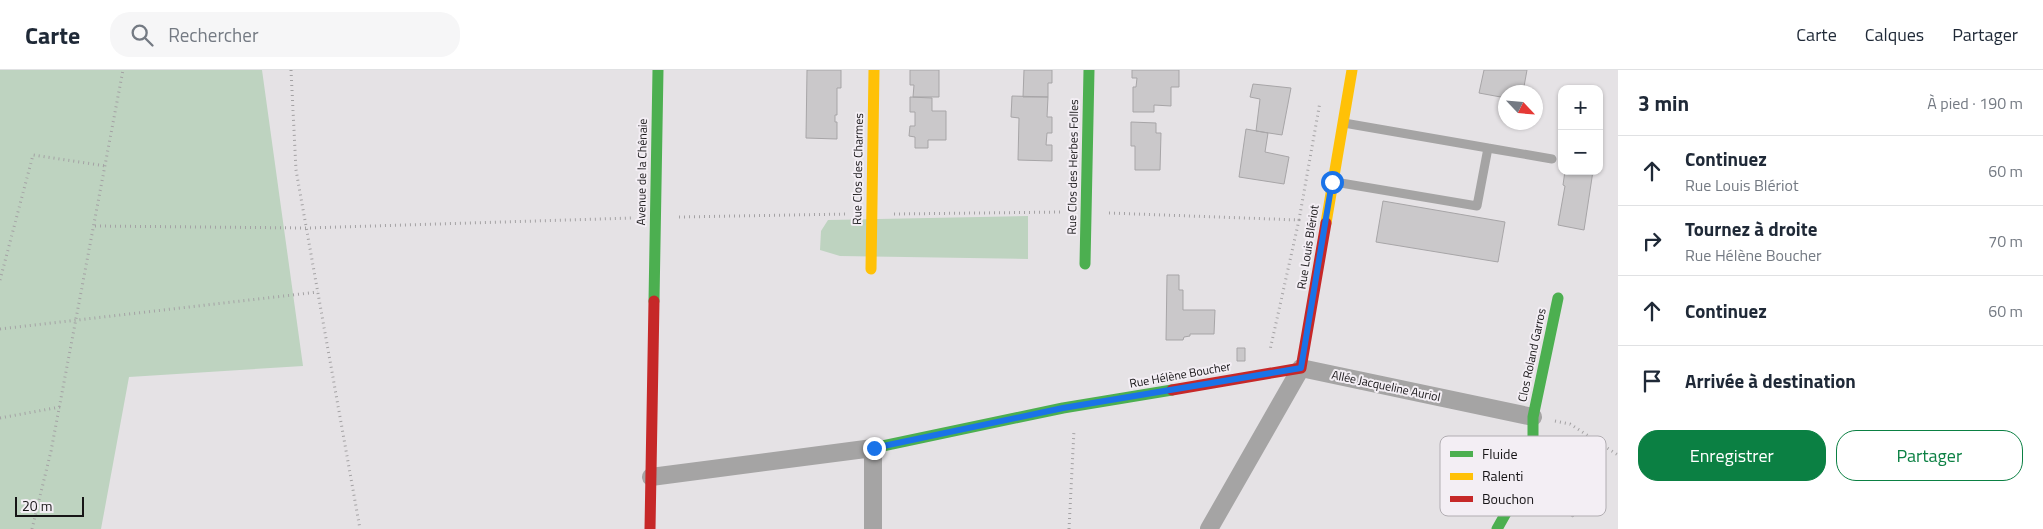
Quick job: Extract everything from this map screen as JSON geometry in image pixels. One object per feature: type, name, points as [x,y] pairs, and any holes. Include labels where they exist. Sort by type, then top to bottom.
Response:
[{"type":"street","name":"Avenue de la Chênaie","points":[[650,529],[658,70]]},
{"type":"street","name":"Rue Clos des Charmes","points":[[871,269],[874,70]]},
{"type":"street","name":"Rue Clos des Herbes Folles","points":[[1085,264],[1089,70]]},
{"type":"street","name":"Rue Louis Blériot","points":[[1302,361],[1352,70]]},
{"type":"street","name":"Clos Roland Garros","points":[[1533,417],[1558,298]]},
{"type":"street","name":"Rue Hélène Boucher","points":[[874,448],[1063,408],[1302,361]]},
{"type":"street","name":"Allée Jacqueline Auriol","points":[[1302,361],[1533,417]]},
{"type":"street","points":[[1209,529],[1302,361]]},
{"type":"street","points":[[1533,417],[1533,436]]},
{"type":"street","points":[[651,476],[874,448],[873,529]]},
{"type":"street","points":[[1498,529],[1505,516]]},
{"type":"lane","points":[[1343,123],[1552,159]]},
{"type":"lane","points":[[1332,182],[1477,206],[1488,148]]},
{"type":"path","points":[[32,529],[60,407],[123,70]]},
{"type":"path","points":[[291,70],[296,170],[360,529]]},
{"type":"path","points":[[1302,361],[1269,350],[1299,220],[1321,98]]},
{"type":"path","points":[[0,280],[33,156],[106,166]]},
{"type":"path","points":[[94,226],[307,228],[655,217],[1086,212],[1299,220]]},
{"type":"path","points":[[0,329],[318,292]]},
{"type":"path","points":[[1069,529],[1076,406]]},
{"type":"path","points":[[0,418],[60,407]]},
{"type":"path","points":[[1533,417],[1570,424],[1589,436]]},
{"type":"path","points":[[1606,447],[1618,455]]},
{"type":"green space","points":[[0,70],[262,70],[303,366],[129,377],[101,529],[0,529]]},
{"type":"green space","points":[[1028,216],[1028,259],[840,256],[820,250],[821,231],[828,220]]},
{"type":"building","points":[[807,70],[841,70],[841,88],[837,88],[837,115],[835,115],[837,139],[806,138]]},
{"type":"building","points":[[910,70],[939,70],[939,97],[913,97],[914,85],[910,85]]},
{"type":"building","points":[[1024,70],[1052,70],[1052,83],[1048,83],[1048,97],[1023,97]]},
{"type":"building","points":[[1132,70],[1179,70],[1179,87],[1171,87],[1171,106],[1154,105],[1154,112],[1133,112],[1133,87],[1136,87],[1137,78],[1132,78]]},
{"type":"building","points":[[1484,70],[1527,70],[1524,85],[1498,85],[1498,97],[1479,93]]},
{"type":"building","points":[[1253,84],[1291,88],[1282,135],[1256,131],[1260,99],[1250,97]]},
{"type":"building","points":[[1012,96],[1048,97],[1047,117],[1052,117],[1052,133],[1047,133],[1046,145],[1052,145],[1052,161],[1018,160],[1019,118],[1011,117]]},
{"type":"building","points":[[910,97],[932,98],[932,111],[946,111],[946,140],[928,140],[928,148],[915,148],[915,137],[909,136],[910,126],[915,126],[915,112],[910,112]]},
{"type":"building","points":[[1131,122],[1156,123],[1156,133],[1161,133],[1160,170],[1135,170],[1135,146],[1131,146]]},
{"type":"building","points":[[1246,129],[1268,133],[1265,152],[1289,157],[1284,184],[1239,177]]},
{"type":"building","points":[[1564,175],[1592,175],[1584,230],[1558,225],[1565,186],[1563,185]]},
{"type":"building","points":[[1383,201],[1505,222],[1498,262],[1376,242]]},
{"type":"building","points":[[1167,275],[1179,275],[1179,290],[1183,290],[1183,310],[1215,310],[1214,334],[1190,334],[1190,336],[1184,337],[1183,340],[1166,340]]},
{"type":"building","points":[[1237,348],[1245,348],[1245,361],[1237,361]]},
{"type":"traffic: fast","points":[[654,301],[658,70]]},
{"type":"traffic: fast","points":[[1085,264],[1089,70]]},
{"type":"traffic: fast","points":[[1533,436],[1533,417],[1558,298]]},
{"type":"traffic: fast","points":[[873,448],[1063,408],[1172,390]]},
{"type":"traffic: fast","points":[[1497,529],[1504,516]]},
{"type":"traffic: slow","points":[[871,269],[874,70]]},
{"type":"traffic: slow","points":[[1326,223],[1352,70]]},
{"type":"traffic: jam","points":[[1172,390],[1301,368],[1326,223]]},
{"type":"traffic: jam","points":[[650,529],[654,301]]},
{"type":"route","points":[[874,448],[1063,408],[1301,368],[1332,182]]}]
